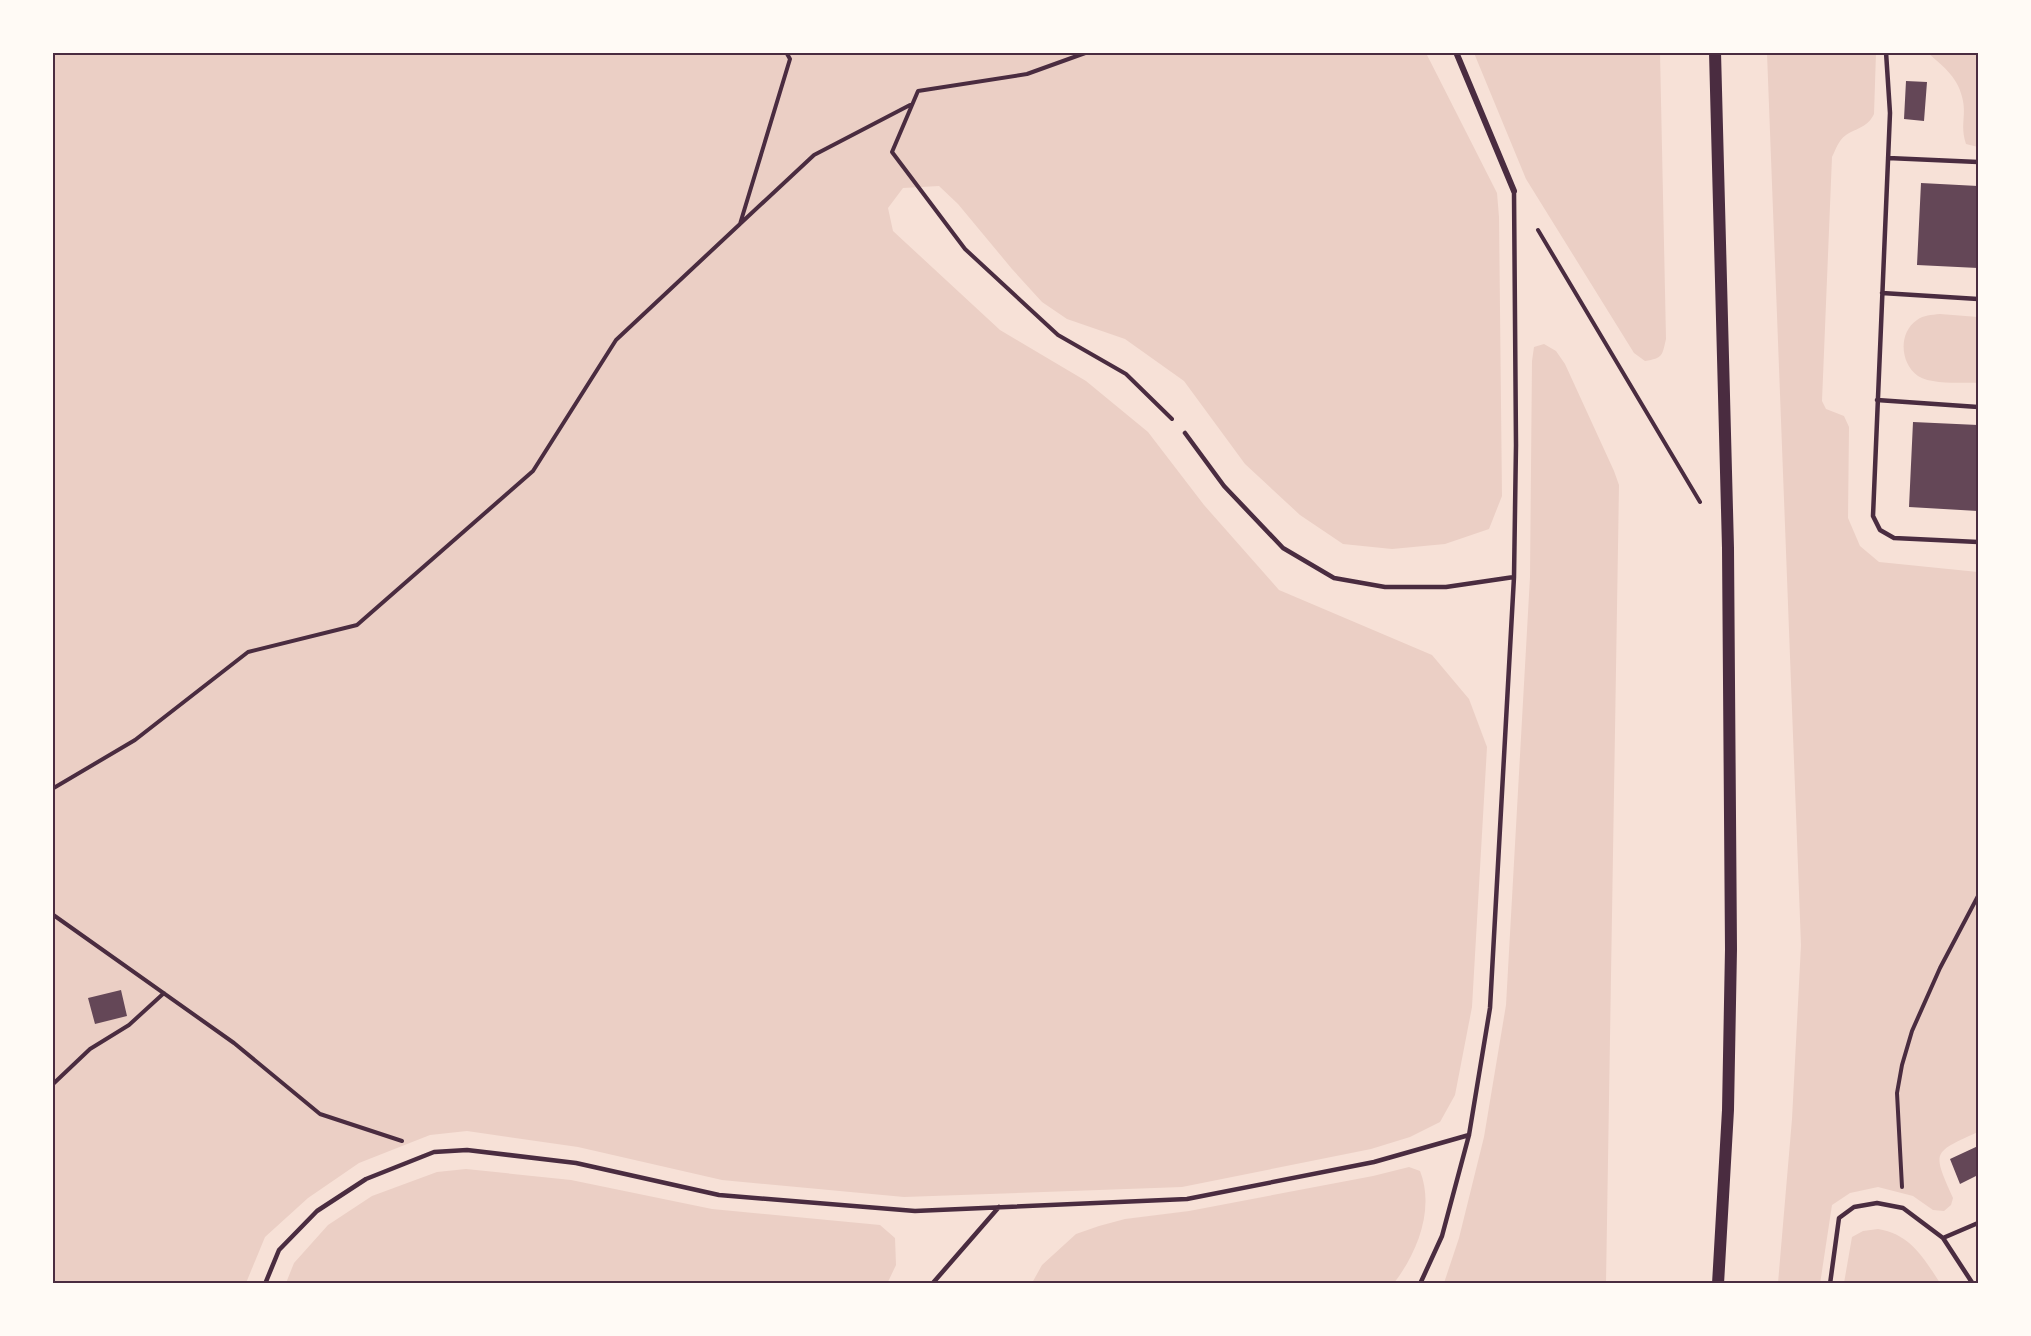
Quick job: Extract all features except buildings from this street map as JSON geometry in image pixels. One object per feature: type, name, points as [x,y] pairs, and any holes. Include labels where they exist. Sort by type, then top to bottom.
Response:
[{"type":"main road","points":[[1714,52],[1728,548],[1731,949],[1728,1110],[1718,1284]]},
{"type":"street","points":[[1456,52],[1514,191]]},
{"type":"lane","points":[[1886,52],[1890,113],[1873,516],[1880,530],[1894,538],[1978,542]]},
{"type":"lane","points":[[1888,158],[1978,162]]},
{"type":"lane","points":[[1420,1284],[1442,1236],[1469,1136],[1490,1008],[1514,577],[1516,446],[1514,191]]},
{"type":"lane","points":[[1882,293],[1978,299]]},
{"type":"lane","points":[[1877,400],[1978,407]]},
{"type":"lane","points":[[1185,433],[1224,486],[1283,549],[1334,578],[1385,587],[1446,587],[1514,577]]},
{"type":"lane","points":[[265,1284],[279,1250],[317,1211],[366,1179],[434,1152],[467,1150],[576,1163],[719,1195],[915,1211],[1187,1199],[1374,1162],[1469,1136]]},
{"type":"lane","points":[[1830,1284],[1839,1218],[1854,1207],[1877,1203],[1903,1208],[1943,1238],[1973,1284]]},
{"type":"lane","points":[[932,1284],[999,1207]]},
{"type":"lane","points":[[1943,1238],[1978,1223]]},
{"type":"path","points":[[740,224],[790,58],[786,52]]},
{"type":"path","points":[[1088,52],[1027,74],[918,91],[891,152],[965,249],[1058,335],[1126,374],[1185,433]]},
{"type":"path","points":[[52,789],[135,740],[248,652],[357,625],[533,471],[616,340],[814,155],[912,105]]},
{"type":"path","points":[[1514,191],[1703,507]]},
{"type":"path","points":[[1903,1208],[1897,1093],[1902,1065],[1912,1031],[1940,968],[1978,896]]},
{"type":"path","points":[[52,914],[234,1043],[320,1114],[434,1152]]},
{"type":"path","points":[[52,1085],[90,1049],[129,1025],[164,993]]},
{"type":"shaded area","points":[[52,53],[1426,53],[1497,193],[1499,217],[1502,496],[1489,529],[1445,544],[1392,549],[1343,544],[1300,515],[1245,464],[1184,381],[1125,339],[1067,319],[1042,302],[958,204],[939,186],[903,188],[888,208],[893,231],[1000,330],[1086,381],[1148,432],[1204,505],[1279,590],[1432,655],[1469,699],[1487,747],[1472,1007],[1455,1095],[1440,1122],[1410,1137],[1371,1149],[1182,1187],[904,1197],[722,1180],[578,1147],[467,1131],[430,1135],[359,1163],[308,1198],[265,1237],[246,1283],[53,1283]]},
{"type":"shaded area","points":[[1474,53],[1660,53],[1666,339],[1661,355],[1655,359],[1645,361],[1634,353],[1526,179]]},
{"type":"shaded area","points":[[1767,53],[1876,53],[1874,114],[1865,125],[1843,137],[1832,157],[1822,401],[1826,409],[1844,416],[1849,427],[1848,518],[1860,546],[1879,562],[1978,572],[1978,1132],[1952,1145],[1940,1155],[1942,1171],[1953,1198],[1951,1205],[1944,1211],[1933,1210],[1913,1196],[1878,1187],[1850,1193],[1832,1205],[1820,1284],[1778,1283],[1792,1119],[1801,945]]},
{"type":"shaded area","points":[[1928,53],[1978,53],[1978,147],[1966,144],[1963,132],[1963,101],[1958,86],[1940,63]]},
{"type":"shaded area","points":[[1940,314],[1978,317],[1978,383],[1939,382],[1924,379],[1918,376],[1908,364],[1904,348],[1907,332],[1922,317]]},
{"type":"shaded area","points":[[1544,344],[1556,351],[1565,364],[1619,485],[1606,1283],[1444,1283],[1459,1238],[1484,1137],[1506,1005],[1530,577],[1532,361],[1534,347]]},
{"type":"shaded area","points":[[1409,1167],[1420,1171],[1426,1200],[1416,1244],[1394,1283],[1032,1283],[1042,1265],[1076,1234],[1099,1226],[1125,1219],[1189,1211],[1373,1176]]},
{"type":"shaded area","points":[[466,1169],[571,1180],[712,1209],[880,1225],[895,1238],[896,1265],[887,1284],[286,1283],[294,1263],[328,1225],[372,1196],[437,1172]]},
{"type":"shaded area","points":[[1878,1229],[1899,1236],[1915,1248],[1940,1283],[1844,1283],[1852,1237],[1863,1231]]}]
